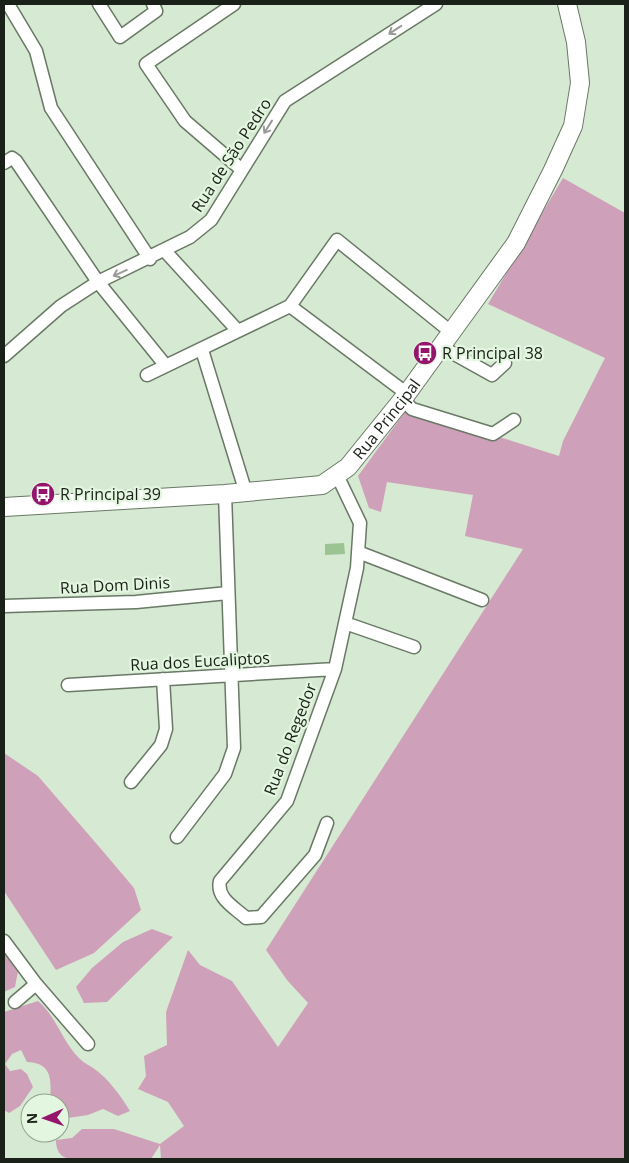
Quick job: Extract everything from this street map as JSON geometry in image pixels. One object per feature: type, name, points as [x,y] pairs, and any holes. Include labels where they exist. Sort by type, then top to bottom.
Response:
[{"type":"street","points":[[8,4],[36,51],[51,108],[150,259]]},
{"type":"street","points":[[99,4],[120,37],[156,11],[152,4]]},
{"type":"street","points":[[234,4],[146,64],[185,121],[242,170]]},
{"type":"street","name":"Rua de São Pedro","points":[[4,356],[61,306],[98,282],[150,259],[190,238],[211,220],[285,100],[436,4]]},
{"type":"street","name":"Rua Principal","points":[[4,508],[225,494],[322,485],[348,467],[404,396],[516,244],[572,126],[580,83],[576,42],[567,4]]},
{"type":"street","points":[[4,163],[12,158],[16,161],[98,282],[166,366]]},
{"type":"street","points":[[147,375],[290,306],[337,240],[452,332]]},
{"type":"street","points":[[166,251],[238,331]]},
{"type":"street","points":[[290,306],[404,396],[412,409],[493,434],[514,420]]},
{"type":"street","points":[[440,346],[492,375],[504,363]]},
{"type":"street","points":[[202,350],[246,492]]},
{"type":"street","name":"Rua do Regedor","points":[[327,823],[315,855],[261,917],[246,918],[221,896],[220,881],[287,801],[335,669],[358,552],[360,523],[337,475]]},
{"type":"street","points":[[177,837],[225,774],[234,748],[225,494]]},
{"type":"street","points":[[358,552],[482,600]]},
{"type":"street","name":"Rua Dom Dinis","points":[[4,606],[136,602],[228,593]]},
{"type":"street","points":[[344,623],[414,647]]},
{"type":"street","name":"Rua dos Eucaliptos","points":[[68,685],[335,669]]},
{"type":"street","points":[[131,782],[161,745],[166,729],[163,679]]},
{"type":"street","points":[[4,942],[36,984],[88,1044]]},
{"type":"street","points":[[15,1002],[36,984]]},
{"type":"shaded area","points":[[563,178],[625,213],[625,1159],[161,1159],[160,1145],[151,1159],[94,1160],[64,1157],[60,1154],[56,1143],[70,1143],[70,1138],[82,1129],[114,1129],[160,1144],[184,1126],[168,1102],[138,1089],[146,1076],[144,1056],[167,1045],[166,1012],[188,950],[200,965],[232,981],[278,1047],[308,1003],[287,980],[266,950],[523,549],[465,536],[473,495],[387,482],[381,512],[369,508],[358,476],[405,412],[506,439],[559,456],[563,441],[605,358],[488,304]]},
{"type":"shaded area","points":[[344,543],[345,554],[325,555],[325,544]]},
{"type":"shaded area","points":[[4,753],[38,776],[134,888],[141,910],[94,953],[56,970],[4,891]]},
{"type":"shaded area","points":[[152,929],[173,937],[107,1002],[84,1003],[76,987],[92,968],[123,942]]},
{"type":"shaded area","points":[[4,953],[18,971],[15,987],[4,992]]},
{"type":"shaded area","points":[[38,1001],[50,1014],[74,1052],[109,1082],[130,1111],[118,1116],[103,1109],[88,1115],[70,1118],[70,1093],[51,1093],[49,1075],[46,1070],[36,1063],[27,1062],[21,1050],[12,1054],[5,1064],[10,1071],[21,1069],[27,1074],[33,1087],[29,1093],[20,1093],[20,1106],[9,1113],[4,1110],[4,1012]]},
{"type":"place","name":"R Principal 38","points":[[425,353]]},
{"type":"place","name":"R Principal 39","points":[[43,494]]}]
